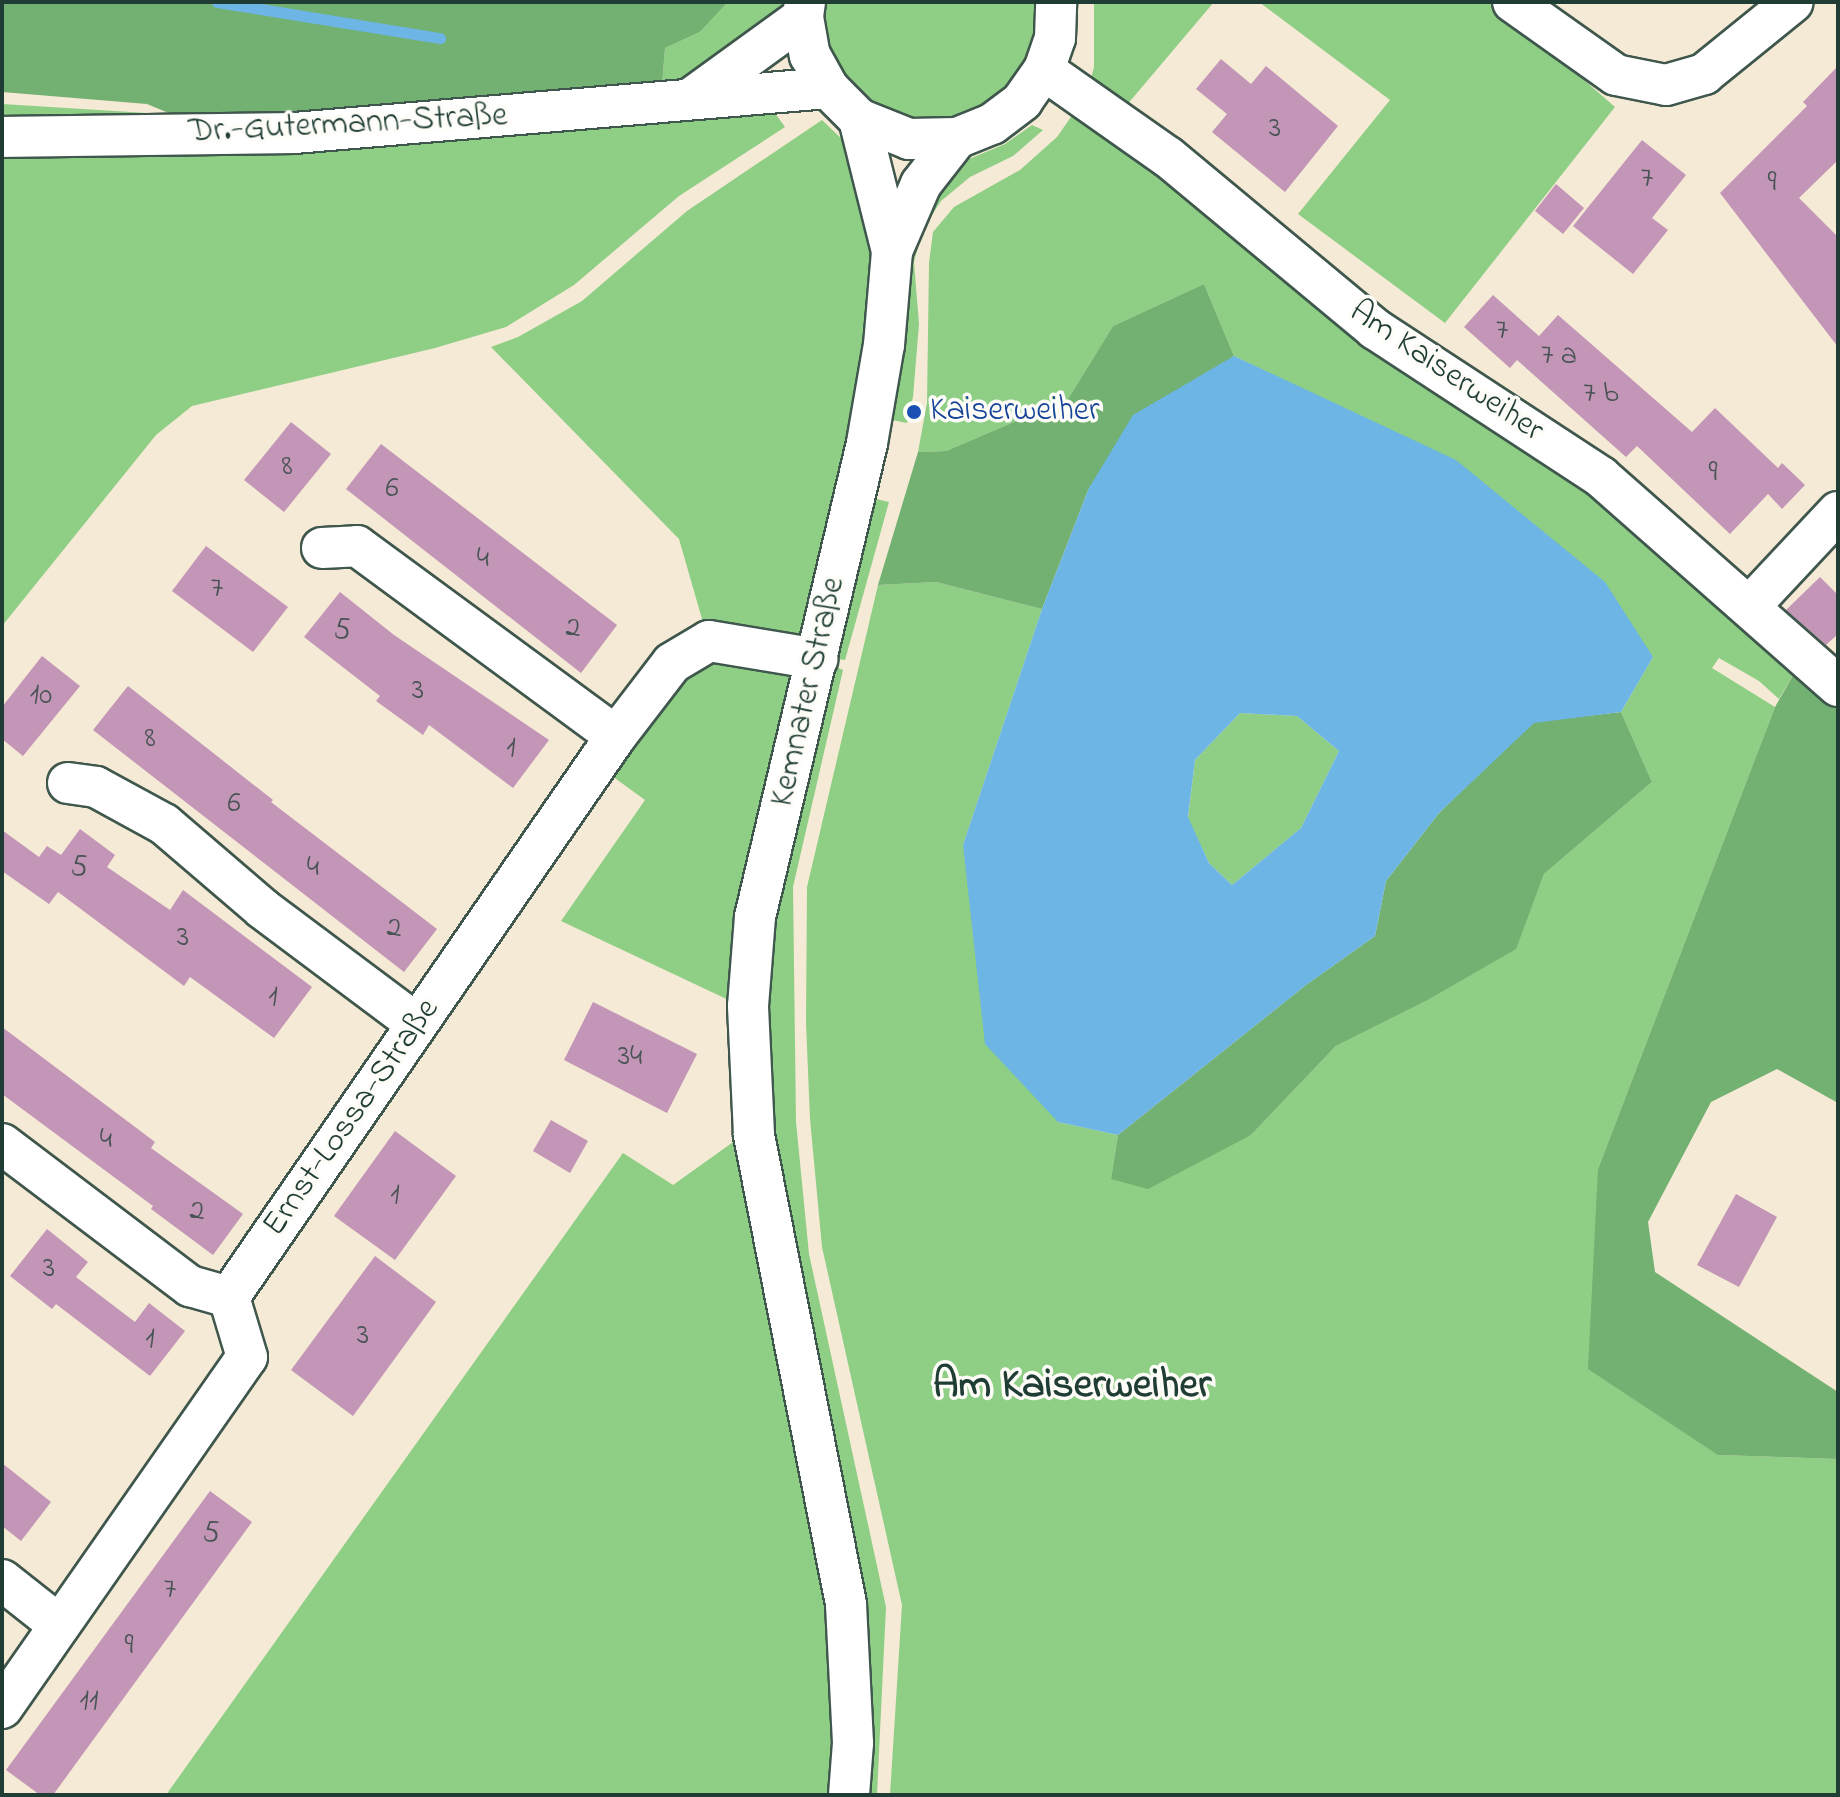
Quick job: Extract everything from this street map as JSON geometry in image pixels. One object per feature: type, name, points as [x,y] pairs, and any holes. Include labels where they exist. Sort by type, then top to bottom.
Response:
[{"type":"street","points":[[804,9],[810,55],[828,88],[859,119],[909,139],[957,138],[992,124],[1022,101],[1044,70],[1055,38],[1056,2]]},
{"type":"street","points":[[1513,2],[1616,75],[1666,85],[1704,74],[1793,2]]},
{"type":"street","name":"Dr.-Gutermann-Straße","points":[[693,97],[804,9]]},
{"type":"street","name":"Am Kaiserweiher","points":[[1044,70],[1168,157],[1375,329],[1427,367],[1509,414],[1601,477],[1838,686]]},
{"type":"street","name":"Dr.-Gutermann-Straße","points":[[2,137],[294,133],[530,116],[693,97],[828,88]]},
{"type":"street","name":"Kemnater Straße","points":[[859,119],[892,251]]},
{"type":"street","name":"Kemnater Straße","points":[[849,1795],[853,1743],[846,1604],[754,1134],[748,1006],[755,917],[867,443],[884,345],[892,251],[921,184],[957,138]]},
{"type":"street","points":[[1749,607],[1838,512]]},
{"type":"street","points":[[322,548],[357,546],[616,736]]},
{"type":"street","name":"Ernst-Lossa-Straße","points":[[229,1297],[616,736],[672,663],[709,641],[818,659]]},
{"type":"street","points":[[68,783],[96,787],[164,824],[263,909],[417,1024]]},
{"type":"street","points":[[2,1144],[190,1286],[229,1297],[247,1357],[2,1708]]},
{"type":"street","points":[[2,1580],[59,1625]]},
{"type":"green space","points":[[2,2],[728,2],[700,32],[665,48],[662,86],[530,102],[183,119],[147,104],[2,92]]},
{"type":"green space","points":[[728,2],[788,2],[786,9],[691,83],[662,86],[665,48],[700,32]]},
{"type":"green space","points":[[825,2],[1034,2],[1036,26],[1026,61],[1006,90],[977,111],[944,121],[909,120],[876,107],[849,85],[831,55],[823,21]]},
{"type":"green space","points":[[1094,2],[1214,2],[1120,113],[1088,90],[1094,67]]},
{"type":"green space","points":[[1259,2],[1494,2],[1615,107],[1445,323],[1298,214],[1390,100]]},
{"type":"green space","points":[[1082,101],[1502,422],[1800,663],[1779,699],[1759,681],[1719,658],[1712,668],[1775,707],[1598,1169],[1718,1455],[1838,1459],[1838,1795],[890,1795],[902,1605],[822,1247],[810,1119],[806,1023],[807,887],[878,585],[936,582],[1042,609],[963,845],[1058,1122],[1118,1135],[1111,1179],[1251,1135],[1336,1046],[1428,1000],[1515,949],[1544,874],[1652,782],[1621,712],[1653,657],[1328,401],[1234,356],[1204,284],[1113,326],[1068,399],[946,451],[918,452],[927,403],[929,263],[933,232],[954,207],[1020,170],[1057,137]]},
{"type":"green space","points":[[2,104],[147,113],[147,121],[2,122]]},
{"type":"green space","points":[[774,112],[785,127],[679,196],[574,285],[506,327],[435,348],[192,406],[156,435],[2,626],[2,152]]},
{"type":"green space","points":[[822,120],[847,144],[877,253],[869,343],[806,646],[704,626],[679,539],[491,347],[518,337],[582,301],[687,211]]},
{"type":"green space","points":[[1032,125],[1043,130],[1013,156],[970,177],[941,201],[923,229],[914,262],[919,324],[913,397],[907,423],[892,420],[901,349],[906,252],[935,188],[969,159],[1005,144]]},
{"type":"green space","points":[[1204,284],[1234,356],[1203,377],[1089,488],[1042,609],[936,582],[878,585],[918,452],[946,451],[1068,399],[1113,326]]},
{"type":"green space","points":[[876,499],[889,502],[845,660],[831,658]]},
{"type":"green space","points":[[716,653],[804,670],[735,1003],[561,921],[645,800],[612,776],[683,673]]},
{"type":"green space","points":[[1800,663],[1838,701],[1838,1103],[1777,1069],[1711,1102],[1648,1222],[1655,1272],[1838,1392],[1838,1459],[1718,1455],[1588,1369],[1598,1169],[1775,707]]},
{"type":"green space","points":[[830,664],[843,670],[793,887],[796,1122],[809,1254],[886,1607],[877,1795],[862,1795],[764,1133],[766,920]]},
{"type":"green space","points":[[1621,712],[1652,782],[1544,874],[1516,949],[1428,1000],[1336,1046],[1251,1135],[1148,1189],[1111,1179],[1118,1135],[1306,985],[1375,936],[1386,881],[1439,813],[1534,722]]},
{"type":"green space","points":[[1240,713],[1297,716],[1339,751],[1301,828],[1232,885],[1209,863],[1188,818],[1195,760]]},
{"type":"green space","points":[[743,1135],[836,1607],[837,1795],[166,1795],[623,1153],[673,1185]]},
{"type":"water","name":"Kaiserweiher","points":[[1234,356],[1456,460],[1605,582],[1653,657],[1621,712],[1534,723],[1439,813],[1386,881],[1375,936],[1306,985],[1118,1135],[1058,1122],[985,1044],[963,845],[1042,609],[1089,488],[1133,415]],"holes":[[[1240,713],[1297,716],[1339,751],[1301,828],[1232,885],[1209,863],[1188,817],[1195,760]]]},
{"type":"building","points":[[1221,59],[1251,84],[1266,66],[1338,126],[1285,192],[1212,132],[1227,114],[1196,89]]},
{"type":"building","points":[[1838,66],[1838,160],[1799,198],[1838,237],[1838,347],[1720,193],[1807,106],[1803,102]]},
{"type":"building","points":[[1642,140],[1686,175],[1652,218],[1668,230],[1633,274],[1573,226]]},
{"type":"building","points":[[1556,184],[1584,208],[1563,234],[1535,211]]},
{"type":"building","points":[[1493,295],[1539,336],[1558,315],[1692,432],[1715,408],[1778,468],[1782,463],[1805,485],[1782,509],[1768,494],[1730,534],[1637,446],[1626,457],[1517,360],[1510,368],[1464,327]]},
{"type":"building","points":[[291,422],[331,454],[284,512],[244,480]]},
{"type":"building","points":[[381,444],[617,625],[581,673],[346,489]]},
{"type":"building","points":[[206,546],[288,607],[253,652],[172,591]]},
{"type":"building","points":[[1820,577],[1838,595],[1838,634],[1826,645],[1786,610]]},
{"type":"building","points":[[340,592],[394,635],[549,740],[513,788],[429,725],[423,735],[376,701],[380,696],[304,637]]},
{"type":"building","points":[[42,656],[80,686],[23,756],[2,739],[2,707]]},
{"type":"building","points":[[128,686],[273,800],[271,802],[437,929],[404,972],[93,730]]},
{"type":"building","points":[[80,829],[115,855],[107,867],[170,910],[183,890],[312,987],[274,1038],[190,977],[184,986],[58,892],[49,904],[2,871],[2,830],[39,857],[47,846],[61,855]]},
{"type":"building","points":[[593,1002],[697,1054],[667,1113],[564,1060]]},
{"type":"building","points":[[2,1027],[155,1142],[151,1148],[243,1214],[213,1255],[151,1209],[153,1206],[2,1094]]},
{"type":"building","points":[[551,1120],[588,1141],[570,1173],[533,1151]]},
{"type":"building","points":[[395,1131],[456,1176],[395,1260],[334,1216]]},
{"type":"building","points":[[1736,1194],[1777,1217],[1739,1287],[1697,1265]]},
{"type":"building","points":[[47,1229],[88,1262],[76,1277],[135,1322],[149,1303],[185,1331],[150,1376],[56,1304],[52,1309],[10,1276]]},
{"type":"building","points":[[375,1256],[436,1302],[353,1416],[291,1370]]},
{"type":"building","points":[[2,1463],[51,1502],[21,1541],[2,1526]]},
{"type":"building","points":[[210,1491],[252,1522],[53,1795],[40,1795],[6,1770]]},
{"type":"waterway","points":[[217,2],[440,38]]},
{"type":"place","name":"Kaiserweiher","points":[[914,412]]},
{"type":"district","name":"Am Kaiserweiher","points":[[1072,1386]]}]
